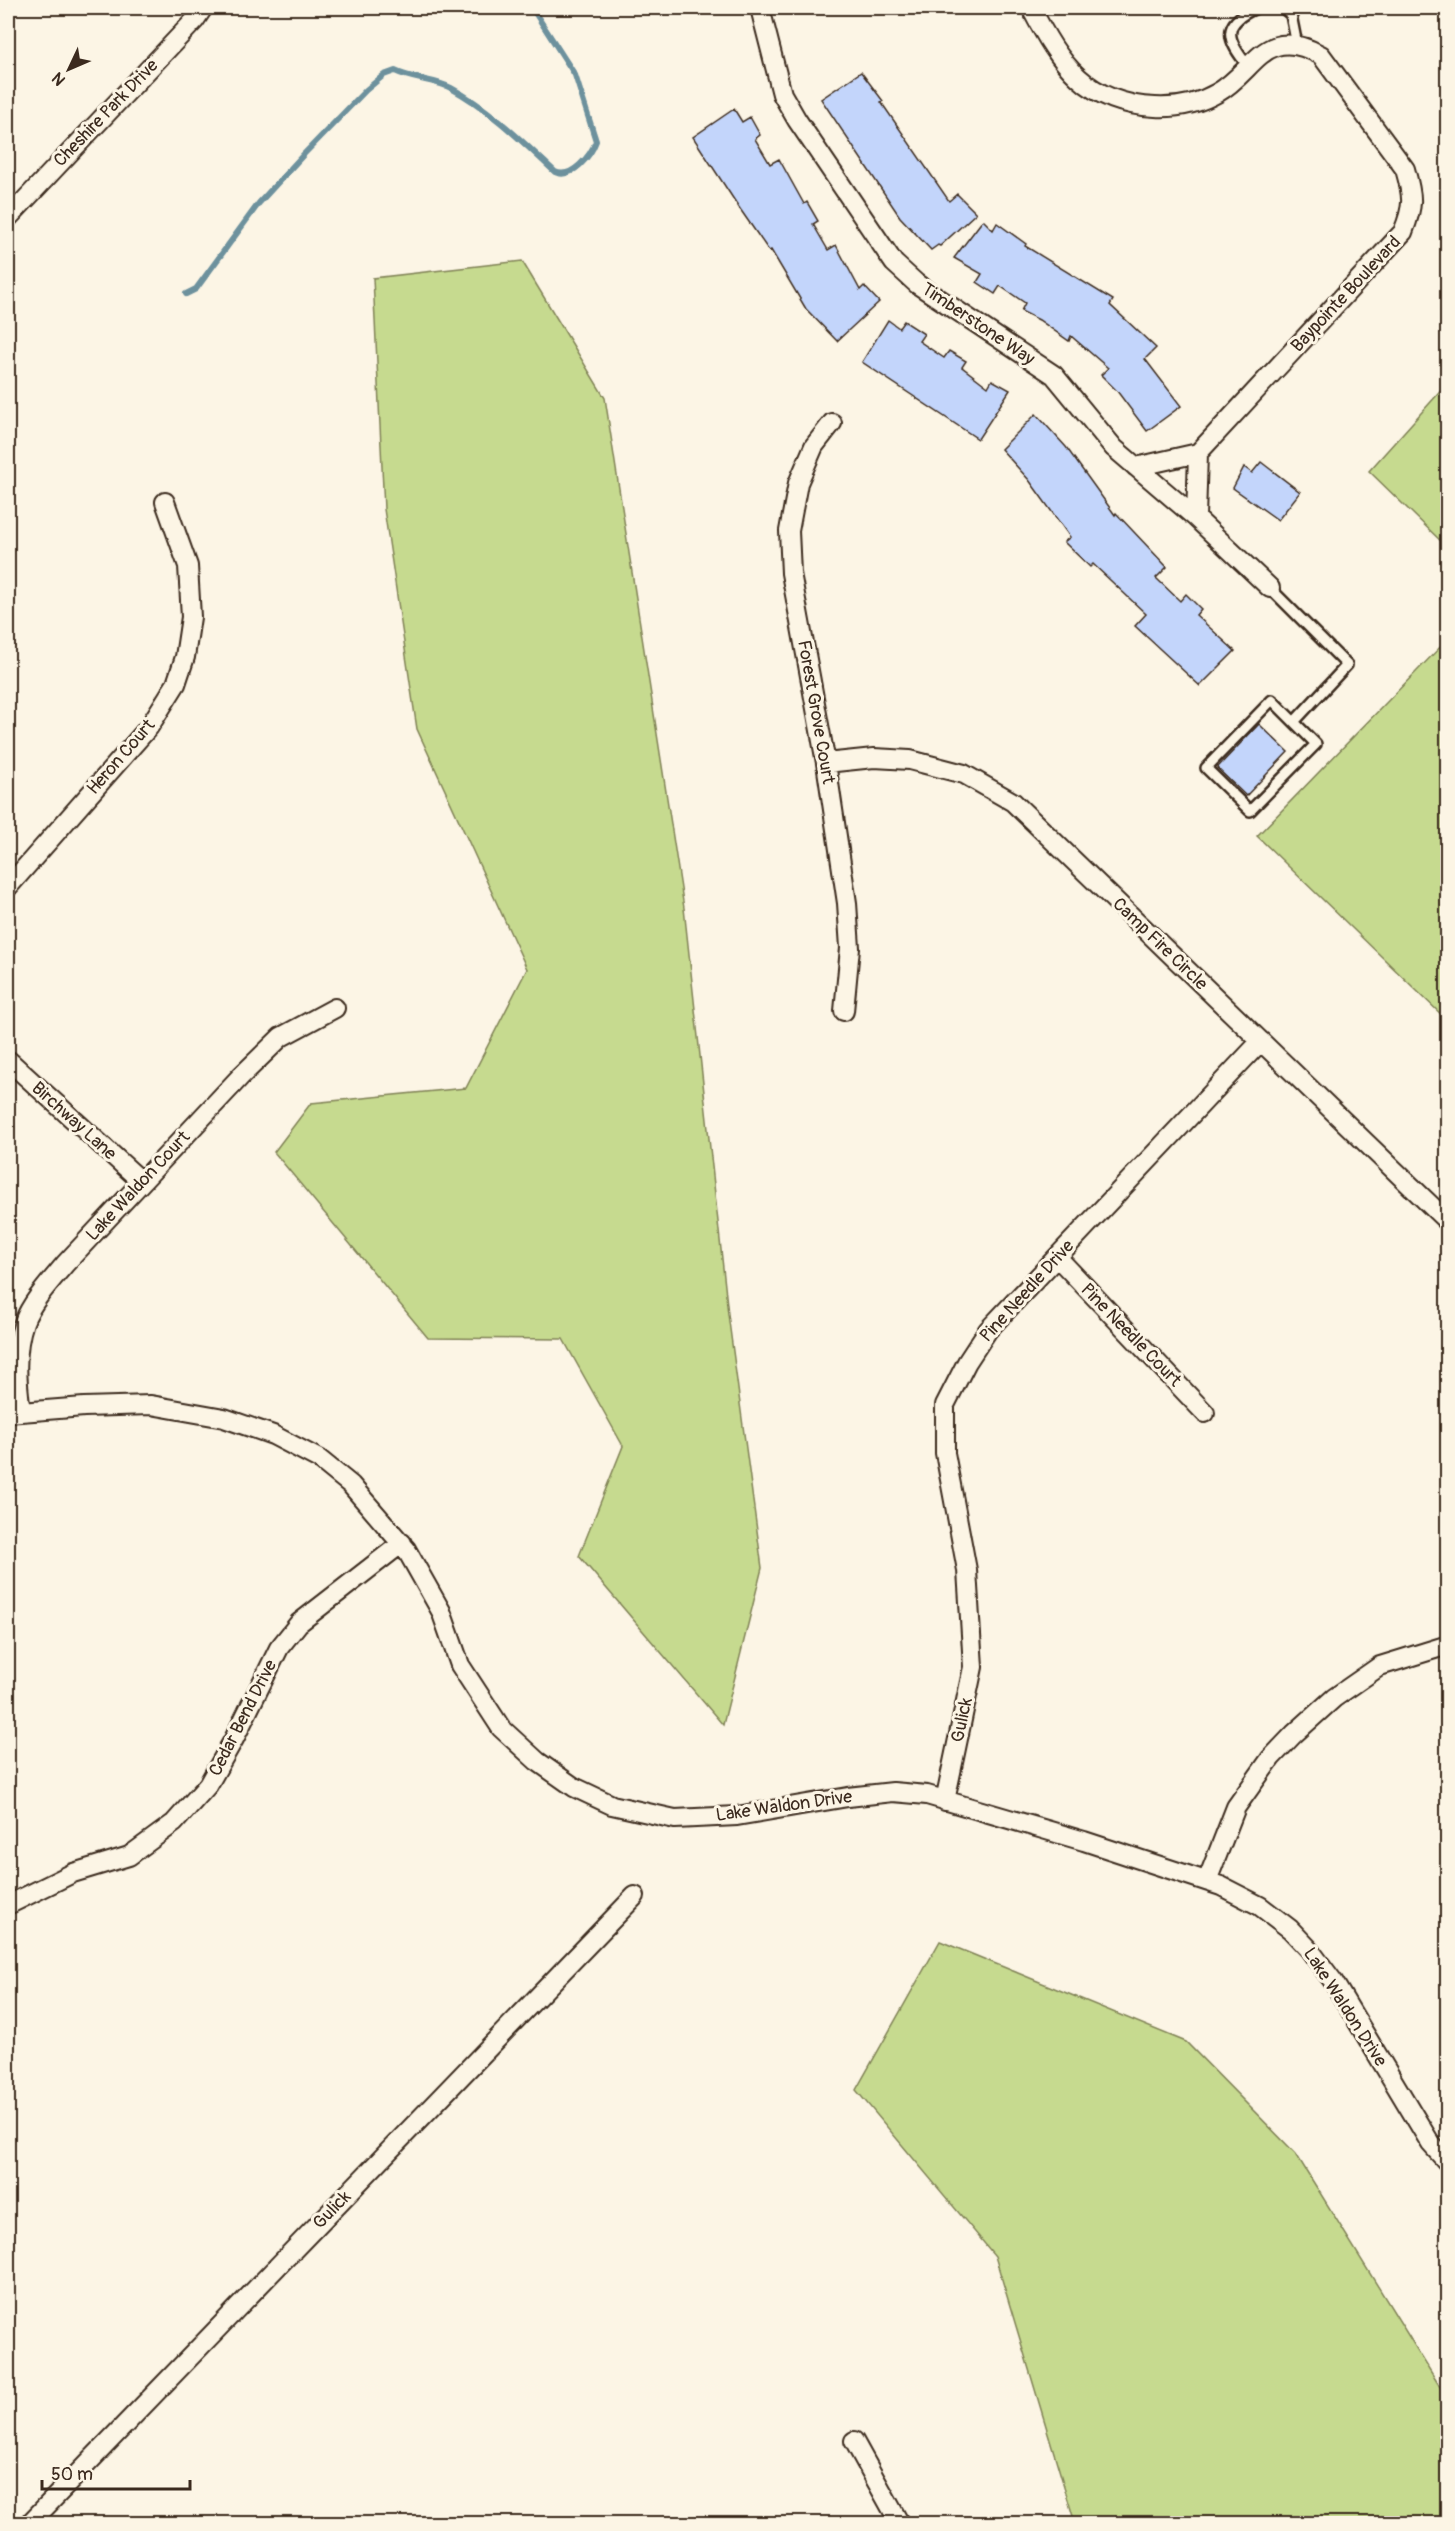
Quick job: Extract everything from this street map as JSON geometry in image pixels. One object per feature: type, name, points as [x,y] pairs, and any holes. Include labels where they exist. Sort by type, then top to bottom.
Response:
[{"type":"street","name":"Cheshire Park Drive","points":[[8,218],[195,20],[203,8]]},
{"type":"street","name":"Timberstone Way","points":[[760,8],[782,94],[797,120],[894,263],[917,284],[1054,375],[1114,448],[1196,518],[1270,588]]},
{"type":"street","points":[[1031,8],[1048,39],[1070,69],[1091,88],[1112,100],[1137,106],[1165,107],[1195,103],[1219,92],[1270,48],[1289,44],[1297,45]]},
{"type":"street","name":"Baypointe Boulevard","points":[[1198,453],[1403,232],[1412,210],[1411,188],[1406,169],[1321,55],[1305,46],[1297,45]]},
{"type":"street","name":"Forest Grove Court","points":[[832,423],[814,446],[798,483],[789,531],[791,573],[826,764],[847,903],[850,948],[844,1011]]},
{"type":"street","points":[[1136,467],[1198,453],[1196,518]]},
{"type":"street","name":"Heron Court","points":[[8,887],[149,727],[176,684],[185,657],[191,617],[188,566],[165,502]]},
{"type":"street","name":"Camp Fire Circle","points":[[826,764],[874,758],[910,760],[964,774],[1013,802],[1448,1222]]},
{"type":"street","name":"Lake Waldon Court","points":[[14,1412],[16,1370],[24,1322],[40,1296],[65,1264],[141,1181],[281,1037],[335,1008]]},
{"type":"street","name":"Pine Needle Drive","points":[[971,1638],[968,1570],[945,1453],[945,1405],[967,1362],[987,1330],[1261,1041]]},
{"type":"street","name":"Birchway Lane","points":[[8,1060],[141,1181]]},
{"type":"street","name":"Pine Needle Court","points":[[1057,1257],[1205,1413]]},
{"type":"street","name":"Lake Waldon Drive","points":[[14,1412],[151,1405],[224,1418],[273,1435],[319,1459],[351,1485],[402,1543],[441,1611],[460,1665],[501,1728],[537,1761],[574,1787],[612,1805],[675,1819],[738,1816],[848,1797],[893,1792],[927,1795],[1084,1841],[1207,1881],[1260,1906],[1290,1929],[1310,1949],[1333,1982],[1431,2144],[1448,2163]]},
{"type":"street","name":"Cedar Bend Drive","points":[[8,1905],[73,1873],[129,1856],[174,1823],[208,1785],[234,1739],[279,1648],[299,1623],[402,1543]]},
{"type":"street","name":"Gulick","points":[[945,1801],[973,1667],[971,1638]]},
{"type":"street","points":[[1207,1881],[1236,1807],[1271,1758],[1294,1734],[1334,1698],[1380,1666],[1448,1645]]},
{"type":"street","name":"Gulick","points":[[29,2523],[635,1896]]},
{"type":"street","points":[[854,2441],[900,2523]]},
{"type":"lane","points":[[1248,66],[1232,47],[1230,36],[1232,26],[1242,14],[1256,8]]},
{"type":"lane","points":[[1284,8],[1292,15],[1297,45]]},
{"type":"lane","points":[[1270,588],[1347,665],[1294,722]]},
{"type":"lane","points":[[1272,700],[1294,722],[1316,744],[1250,811],[1206,768],[1272,700]]},
{"type":"green space","points":[[522,261],[605,398],[684,908],[728,1314],[762,1568],[723,1725],[579,1556],[623,1446],[563,1339],[428,1338],[274,1152],[311,1103],[466,1088],[527,969],[417,729],[384,509],[373,278]]},
{"type":"green space","points":[[1447,384],[1447,547],[1369,471]]},
{"type":"green space","points":[[1447,640],[1447,1020],[1257,836]]},
{"type":"green space","points":[[940,1941],[1186,2042],[1296,2154],[1447,2398],[1447,2523],[1075,2523],[995,2256],[856,2090]]},
{"type":"building","points":[[861,72],[883,101],[881,102],[949,201],[957,194],[976,213],[940,246],[931,250],[900,217],[821,99]]},
{"type":"building","points":[[734,109],[742,122],[750,117],[760,135],[755,139],[770,164],[779,159],[804,204],[807,202],[818,221],[813,224],[828,250],[836,245],[860,290],[864,286],[879,302],[837,341],[806,309],[771,250],[769,251],[740,209],[693,137]]},
{"type":"building","points":[[983,220],[993,230],[997,223],[1026,244],[1025,246],[1113,300],[1110,305],[1156,348],[1145,359],[1181,406],[1147,431],[1117,391],[1101,375],[1108,368],[1071,336],[1069,341],[1039,320],[1021,311],[1025,303],[1000,286],[995,294],[977,282],[982,274],[954,258]]},
{"type":"building","points":[[888,320],[899,328],[904,321],[924,334],[919,341],[944,358],[949,351],[966,361],[962,367],[988,387],[992,380],[1010,390],[978,439],[862,362]]},
{"type":"building","points":[[1036,414],[1066,447],[1115,515],[1116,513],[1167,567],[1156,578],[1180,601],[1186,594],[1201,609],[1196,615],[1235,651],[1200,686],[1135,626],[1146,614],[1093,564],[1090,567],[1064,542],[1070,537],[1029,480],[1001,449]]},
{"type":"building","points":[[1261,462],[1300,492],[1278,520],[1233,488],[1244,467],[1252,473]]},
{"type":"building","points":[[1259,724],[1288,752],[1246,796],[1217,768]]},
{"type":"waterway","points":[[186,294],[196,289],[259,203],[304,154],[366,90],[384,75],[395,71],[444,85],[465,96],[506,127],[555,172],[561,174],[580,165],[596,141],[575,75],[532,8]]}]
